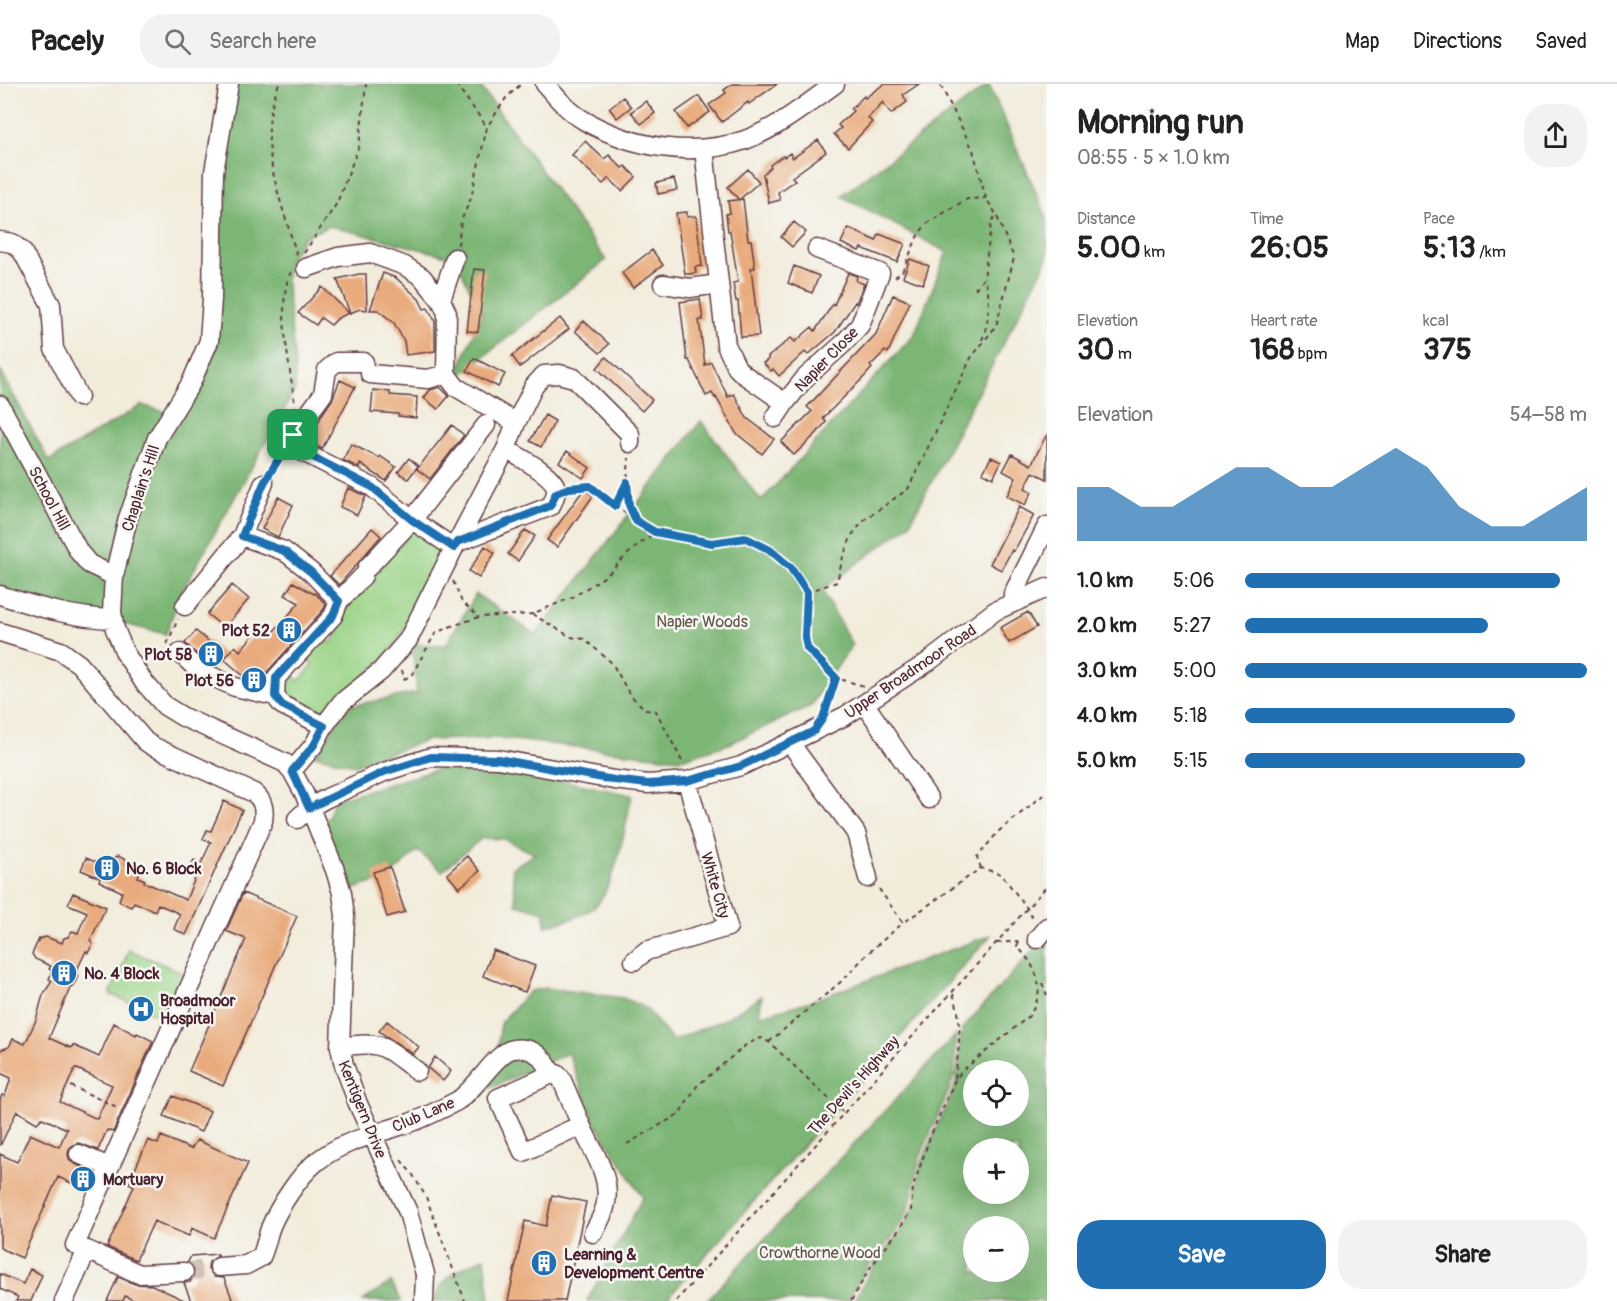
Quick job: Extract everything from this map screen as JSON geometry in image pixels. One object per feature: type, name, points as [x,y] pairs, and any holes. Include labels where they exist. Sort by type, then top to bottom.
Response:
[{"type":"street","name":"Chaplain's Hill","points":[[229,84],[214,172],[209,341],[191,382],[157,438],[128,518],[114,576],[111,602],[117,635],[125,653],[143,681],[165,706],[183,717],[274,756],[285,763],[292,771],[303,813]]},
{"type":"street","points":[[545,84],[562,104],[585,121],[625,138],[666,149],[704,149],[745,140],[789,117],[835,84]]},
{"type":"street","name":"Napier Close","points":[[704,149],[726,345],[737,368],[753,382],[786,403],[805,378],[843,344],[860,325],[887,275]]},
{"type":"street","points":[[0,241],[12,243],[22,251],[51,305],[54,349],[79,398]]},
{"type":"street","points":[[817,249],[887,275]]},
{"type":"street","points":[[300,268],[338,257],[370,253],[405,266],[422,277],[441,300],[447,313],[446,374],[456,387],[516,423]]},
{"type":"street","points":[[441,300],[456,255]]},
{"type":"street","points":[[663,284],[690,288],[719,284]]},
{"type":"street","points":[[446,374],[428,380],[336,362],[327,370],[323,394],[293,435],[303,452],[372,487],[412,520],[456,545]]},
{"type":"street","points":[[292,771],[314,745],[324,726],[341,703],[381,671],[408,640],[506,449],[534,386],[544,375],[559,374],[574,378],[630,434],[630,443]]},
{"type":"street","points":[[775,418],[786,403]]},
{"type":"street","name":"School Hill","points":[[0,405],[79,552],[89,564],[114,576]]},
{"type":"street","points":[[275,696],[276,678],[333,616],[339,601],[412,520],[486,425]]},
{"type":"street","points":[[456,545],[550,506],[556,493],[556,486],[549,476],[506,449]]},
{"type":"street","points":[[185,606],[242,536],[264,483]]},
{"type":"street","points":[[1015,602],[1013,594],[1047,526]]},
{"type":"street","points":[[242,536],[284,551],[311,572],[339,601]]},
{"type":"street","name":"Upper Broadmoor Road","points":[[303,813],[384,772],[431,757],[498,759],[648,784],[692,780],[741,766],[865,704],[928,662],[995,611],[1047,588]]},
{"type":"street","points":[[0,595],[92,619],[113,619]]},
{"type":"street","points":[[0,632],[61,651],[70,656],[152,746],[254,793],[263,804],[263,821],[75,1245],[139,1274],[184,1272]]},
{"type":"street","points":[[180,653],[198,670],[235,687],[275,696],[282,705],[324,726]]},
{"type":"street","points":[[865,704],[929,799]]},
{"type":"street","points":[[790,743],[856,833],[868,878]]},
{"type":"street","name":"White City","points":[[634,961],[646,951],[728,927],[692,780]]},
{"type":"street","name":"Kentigern Drive","points":[[303,813],[335,870],[342,893],[345,916],[340,1047],[344,1065],[371,1134],[408,1212],[425,1274],[424,1301]]},
{"type":"street","points":[[340,1047],[363,1043],[380,1045],[417,1071]]},
{"type":"street","name":"Club Lane","points":[[219,1267],[246,1265],[261,1257],[270,1227],[300,1179],[314,1164],[330,1153],[371,1134],[405,1125],[460,1099],[476,1085],[502,1054],[511,1049],[533,1050],[542,1057],[552,1074],[557,1074],[561,1078],[604,1174],[607,1185],[605,1208],[593,1233]]},
{"type":"street","points":[[552,1074],[498,1098],[523,1152],[581,1125]]},
{"type":"street","points":[[80,1154],[110,1167]]},
{"type":"street","points":[[64,1301],[87,1251]]},
{"type":"path","points":[[279,84],[268,118],[269,157],[298,261],[337,203],[356,155],[366,84]]},
{"type":"path","points":[[456,84],[487,127]]},
{"type":"path","points":[[456,255],[461,221],[471,198],[487,127],[506,98],[521,84]]},
{"type":"path","points":[[807,592],[837,582],[843,556],[852,535],[864,520],[908,489],[971,357],[996,326],[1014,258],[996,214],[986,198],[973,150],[940,84]]},
{"type":"path","points":[[887,275],[902,272],[919,233],[929,222],[967,199],[986,198]]},
{"type":"path","points":[[981,344],[986,329],[989,303],[984,278],[992,224],[996,214]]},
{"type":"path","points":[[295,405],[284,313],[284,292],[300,268]]},
{"type":"path","points":[[975,289],[984,278]]},
{"type":"path","points":[[264,483],[293,435]]},
{"type":"path","points":[[630,443],[627,482],[629,505],[636,521]]},
{"type":"path","points":[[615,506],[627,482]]},
{"type":"path","points":[[556,493],[569,488],[590,486],[636,521],[655,532],[712,543],[746,538],[770,550],[790,567],[807,592],[805,637],[807,648],[836,678],[883,692]]},
{"type":"path","points":[[399,650],[404,679],[411,676],[435,634],[479,617],[532,614],[573,597],[607,575],[631,550],[655,532]]},
{"type":"path","points":[[441,574],[453,579],[462,602],[479,617]]},
{"type":"path","points":[[532,614],[571,637],[585,639],[612,663],[630,695],[646,710],[656,711],[692,780]]},
{"type":"path","points":[[826,708],[836,678]]},
{"type":"path","points":[[981,868],[977,857],[999,831],[1047,792]]},
{"type":"path","points":[[981,868],[1001,874],[1027,908]]},
{"type":"path","points":[[769,1042],[843,980],[868,953],[903,923],[981,868]]},
{"type":"path","points":[[868,878],[881,891],[903,923]]},
{"type":"path","name":"The Devil's Highway","points":[[676,1301],[1047,886]]},
{"type":"path","points":[[997,943],[1034,936]]},
{"type":"path","points":[[1034,936],[1017,946],[1032,962],[1047,995]]},
{"type":"path","points":[[850,1301],[911,1210],[916,1177],[930,1137],[954,1083],[961,1072],[1039,1005],[1042,983]]},
{"type":"path","points":[[953,992],[959,1007],[959,1042],[954,1083]]},
{"type":"path","points":[[627,1144],[679,1114],[697,1086],[747,1044],[761,1038],[769,1042],[844,1113]]},
{"type":"path","points":[[71,1086],[132,1114]]},
{"type":"path","points":[[396,1153],[414,1174],[426,1197],[465,1301]]},
{"type":"green space","points":[[229,84],[479,84],[606,260],[454,380],[482,314],[455,258],[330,226],[305,236],[289,260],[286,278],[295,363],[295,390],[180,595],[166,634],[31,602],[0,591],[0,370],[49,461],[142,405],[171,414],[209,341]]},
{"type":"green space","name":"Napier Woods","points":[[989,84],[1047,218],[1047,260],[909,525],[822,590],[852,645],[811,706],[726,745],[681,759],[497,738],[427,740],[355,765],[315,755],[349,706],[417,693],[412,644],[446,645],[476,594],[536,635],[701,421],[761,501],[914,335],[947,252],[841,196]]},
{"type":"green space","points":[[417,524],[445,549],[396,644],[380,662],[322,713],[290,696],[286,692],[287,683],[293,676],[299,681],[313,665],[304,656],[322,636],[331,643],[339,633],[332,626]]},
{"type":"green space","points":[[502,768],[632,795],[623,839],[608,887],[593,908],[576,917],[545,926],[545,912],[516,904],[512,868],[535,854],[504,839],[482,838],[442,871],[417,851],[388,878],[342,893],[318,830],[329,816],[334,800],[439,769]]},
{"type":"green space","points":[[991,935],[665,1301],[587,1301],[643,1197],[595,1123],[568,1053],[484,1091],[476,1085],[496,1061],[501,1022],[530,991],[547,988],[623,998],[646,1008],[673,1041],[725,1019],[762,996],[759,1016],[814,1000]]},
{"type":"green space","name":"Crowthorne Wood","points":[[1047,935],[1047,1301],[854,1301],[875,1263],[902,1230],[914,1207],[921,1164],[955,1086],[962,1029]]},
{"type":"green space","points":[[129,950],[188,975],[169,1020],[110,994]]},
{"type":"green space","name":"Crowthorne Wood","points":[[956,1035],[954,1074],[919,1159],[909,1209],[897,1230],[868,1266],[847,1301],[706,1301]]},
{"type":"green space","points":[[485,1257],[490,1301],[435,1301],[441,1285],[447,1279]]},
{"type":"green space","points":[[391,1282],[401,1301],[363,1301]]},
{"type":"building","points":[[732,84],[777,84],[722,122],[709,105],[726,93],[724,90]]},
{"type":"building","points":[[884,84],[919,84],[903,95],[907,102],[891,114],[883,102],[868,118],[872,122],[848,148],[834,134],[841,128],[838,125],[853,111],[851,109],[864,96],[865,98]]},
{"type":"building","points":[[699,96],[710,112],[687,128],[676,112]]},
{"type":"building","points":[[623,97],[631,107],[617,118],[609,108]]},
{"type":"building","points":[[646,101],[655,113],[641,124],[631,112]]},
{"type":"building","points":[[818,140],[826,152],[792,177],[795,180],[778,192],[780,200],[769,203],[763,174],[771,167],[770,165],[790,153],[793,158]]},
{"type":"building","points":[[585,141],[604,159],[609,155],[622,168],[625,166],[636,177],[622,191],[609,178],[603,184],[572,155]]},
{"type":"building","points":[[748,169],[759,182],[739,200],[728,187]]},
{"type":"building","points":[[674,179],[677,190],[658,194],[656,183]]},
{"type":"building","points":[[743,199],[748,240],[751,240],[755,268],[751,268],[759,336],[741,337],[738,301],[736,301],[733,283],[738,282],[726,214],[730,213],[728,201]]},
{"type":"building","points":[[687,212],[687,217],[696,216],[702,266],[695,267],[696,273],[685,274],[676,213]]},
{"type":"building","points":[[794,222],[806,232],[792,247],[781,237]]},
{"type":"building","points":[[848,228],[876,241],[879,234],[905,244],[897,262],[841,243]]},
{"type":"building","points":[[652,250],[663,265],[633,288],[622,273]]},
{"type":"building","points":[[910,259],[929,266],[923,284],[903,277]]},
{"type":"building","points":[[794,266],[819,276],[812,293],[788,283]]},
{"type":"building","points":[[474,269],[485,270],[478,332],[467,331]]},
{"type":"building","points":[[383,273],[396,278],[419,299],[424,309],[428,308],[435,321],[435,351],[406,355],[404,341],[394,323],[378,310],[370,310]]},
{"type":"building","points":[[848,273],[857,276],[856,281],[864,284],[856,303],[835,332],[808,355],[805,352],[779,376],[773,369],[771,371],[763,363],[791,338],[795,342],[812,327],[815,331],[834,305]]},
{"type":"building","points":[[366,274],[367,310],[360,309],[350,313],[337,279]]},
{"type":"building","points":[[322,287],[349,313],[338,318],[331,325],[321,318],[316,325],[298,313]]},
{"type":"building","points":[[893,295],[910,302],[888,353],[885,351],[870,366],[872,368],[865,376],[823,418],[826,422],[817,433],[794,455],[781,442],[812,411],[807,407],[876,334]]},
{"type":"building","points":[[700,299],[703,320],[699,320],[705,365],[711,362],[728,397],[734,394],[747,418],[774,439],[762,454],[736,433],[716,397],[712,393],[706,396],[687,360],[680,302]]},
{"type":"building","points":[[560,318],[569,329],[520,367],[512,356]]},
{"type":"building","points":[[584,321],[609,344],[600,353],[575,331]]},
{"type":"building","points":[[606,357],[652,400],[642,411],[597,368]]},
{"type":"building","points":[[474,358],[505,374],[498,387],[467,371]]},
{"type":"building","points":[[340,380],[355,387],[322,449],[309,440],[332,400]]},
{"type":"building","points":[[440,387],[449,396],[438,409],[424,398],[430,390]]},
{"type":"building","points":[[373,390],[390,392],[390,395],[417,397],[416,418],[371,412]]},
{"type":"building","points":[[545,415],[555,421],[541,447],[530,441]]},
{"type":"building","points":[[452,425],[464,435],[430,479],[417,469]]},
{"type":"building","points":[[1047,434],[1047,479],[1033,472],[1025,488],[1032,492],[1025,505],[1007,496],[1016,478],[1003,471],[1012,454],[1031,465]]},
{"type":"building","points":[[351,444],[379,458],[380,456],[396,467],[386,481],[360,464],[359,468],[343,460]]},
{"type":"building","points":[[567,451],[590,468],[583,478],[559,462]]},
{"type":"building","points":[[991,457],[1001,462],[993,478],[983,473]]},
{"type":"building","points":[[409,458],[418,466],[408,479],[398,472]]},
{"type":"building","points":[[348,488],[366,496],[357,515],[340,507]]},
{"type":"building","points":[[584,489],[593,496],[557,547],[547,540]]},
{"type":"building","points":[[278,497],[293,505],[278,537],[262,529]]},
{"type":"building","points":[[1019,507],[1034,515],[1001,570],[990,564]]},
{"type":"building","points":[[372,528],[381,536],[339,585],[330,576]]},
{"type":"building","points":[[525,530],[535,536],[518,561],[508,554]]},
{"type":"building","points":[[485,546],[495,553],[479,578],[469,571]]},
{"type":"building","points":[[293,582],[315,593],[326,604],[324,609],[259,681],[246,678],[224,659],[235,646],[240,651],[262,625],[272,633],[285,619],[299,603],[285,595]]},
{"type":"building","points":[[232,585],[249,599],[224,628],[207,614]]},
{"type":"building","points":[[1028,612],[1037,627],[1009,643],[1000,628]]},
{"type":"building","points":[[196,631],[226,656],[217,666],[204,661],[185,643]]},
{"type":"building","name":"No. 6 Block","points":[[224,801],[242,810],[186,935],[174,929],[180,914],[158,904],[155,911],[134,902],[131,907],[119,901],[122,892],[99,881],[100,878],[81,870],[86,858],[105,866],[109,858],[113,859],[118,856],[124,859],[126,865],[140,871],[138,877],[145,880],[144,882],[186,900],[197,873],[189,869],[194,860],[201,864],[211,842],[203,839],[207,830],[211,831]]},
{"type":"building","points":[[467,856],[480,871],[459,888],[447,874]]},
{"type":"building","points":[[390,867],[405,912],[387,917],[373,872]]},
{"type":"building","points":[[73,893],[106,907],[90,941],[93,943],[88,953],[86,951],[75,974],[78,976],[73,987],[71,986],[49,1038],[71,1048],[73,1045],[99,1057],[114,1023],[153,1041],[113,1132],[107,1130],[98,1150],[78,1143],[69,1149],[70,1161],[94,1174],[87,1190],[58,1177],[22,1258],[0,1248],[0,1154],[17,1162],[30,1134],[59,1147],[67,1129],[42,1118],[37,1123],[17,1111],[0,1146],[0,1100],[2,1095],[5,1096],[11,1078],[0,1073],[0,1050],[9,1047],[13,1039],[25,1044],[36,1020],[43,995],[52,981],[49,979],[51,966],[35,959],[32,954],[39,939],[46,937],[62,943],[72,931],[78,933],[87,912],[68,904]],"holes":[[[75,1068],[112,1085],[97,1119],[60,1102]]]},
{"type":"building","points":[[243,893],[297,916],[223,1086],[189,1071],[246,939],[226,931]]},
{"type":"building","points":[[493,950],[535,966],[525,992],[483,976]]},
{"type":"building","points":[[387,1021],[419,1047],[413,1054],[379,1031]]},
{"type":"building","points":[[435,1057],[451,1071],[443,1081],[428,1068]]},
{"type":"building","points":[[173,1096],[210,1111],[201,1132],[164,1116]]},
{"type":"building","points":[[161,1136],[191,1149],[197,1140],[248,1163],[214,1238],[192,1228],[189,1236],[154,1221],[136,1260],[107,1247],[134,1186],[129,1183],[148,1140],[158,1144]]},
{"type":"building","name":"Learning & Development Centre","points":[[552,1195],[586,1202],[565,1301],[508,1301],[525,1221],[546,1226]]},
{"type":"building","points":[[218,1254],[209,1262],[208,1268],[214,1277],[224,1278],[233,1301],[191,1301],[184,1283],[190,1282],[194,1277],[194,1266],[188,1262],[191,1256]]},
{"type":"building","points":[[30,1269],[42,1275],[31,1301],[16,1301],[18,1297],[0,1289],[0,1274],[23,1284]]},
{"type":"building","points":[[118,1277],[135,1284],[152,1285],[186,1301],[135,1301],[125,1296],[123,1301],[107,1301]]},
{"type":"tunnel","points":[[184,1272],[219,1267]]},
{"type":"place","name":"Plot 52","points":[[289,630]]},
{"type":"place","name":"Plot 58","points":[[211,654]]},
{"type":"place","name":"Plot 56","points":[[254,680]]},
{"type":"place","name":"No. 6 Block","points":[[107,868]]},
{"type":"place","name":"No. 4 Block","points":[[64,973]]},
{"type":"place","name":"Broadmoor Hospital","points":[[141,1009]]},
{"type":"place","name":"Mortuary","points":[[83,1179]]},
{"type":"place","name":"Learning & Development Centre","points":[[544,1263]]},
{"type":"route","points":[[293,435],[303,452],[372,487],[412,520],[454,548],[458,542],[550,506],[556,493],[569,488],[590,486],[615,506],[627,482],[629,505],[636,521],[655,532],[712,543],[746,538],[770,550],[790,567],[807,592],[805,637],[807,648],[836,678],[823,718],[814,731],[741,766],[687,781],[648,784],[498,759],[431,757],[384,772],[309,808],[292,771],[314,745],[324,726],[282,705],[275,696],[276,678],[333,616],[339,601],[311,572],[284,551],[242,536],[264,483],[293,435]]}]
